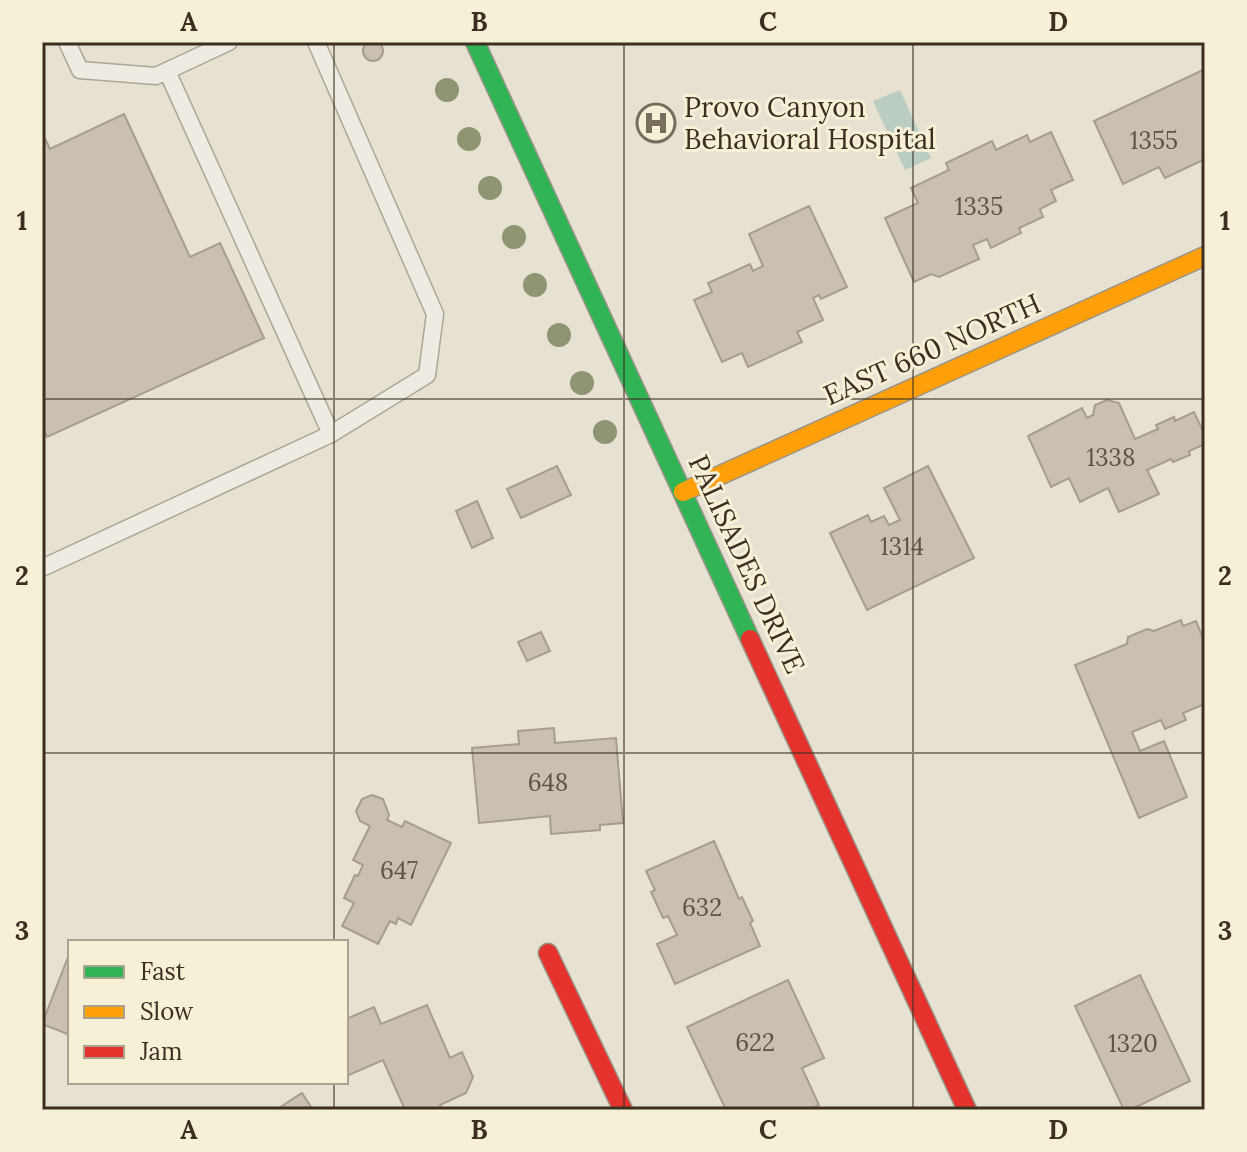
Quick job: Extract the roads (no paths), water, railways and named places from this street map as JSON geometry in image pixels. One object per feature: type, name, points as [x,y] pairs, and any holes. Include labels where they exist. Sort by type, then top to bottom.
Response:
[{"type":"street","name":"PALISADES DRIVE","points":[[475,42],[967,1110]]},
{"type":"street","name":"EAST 660 NORTH","points":[[683,492],[1205,256]]},
{"type":"street","points":[[548,953],[623,1110]]},
{"type":"lane","points":[[67,42],[80,70],[156,76],[229,42]]},
{"type":"lane","points":[[42,568],[331,434],[427,375],[435,314],[316,42]]},
{"type":"lane","points":[[167,71],[331,434]]},
{"type":"place","name":"Provo Canyon Behavioral Hospital","points":[[656,123]]}]
